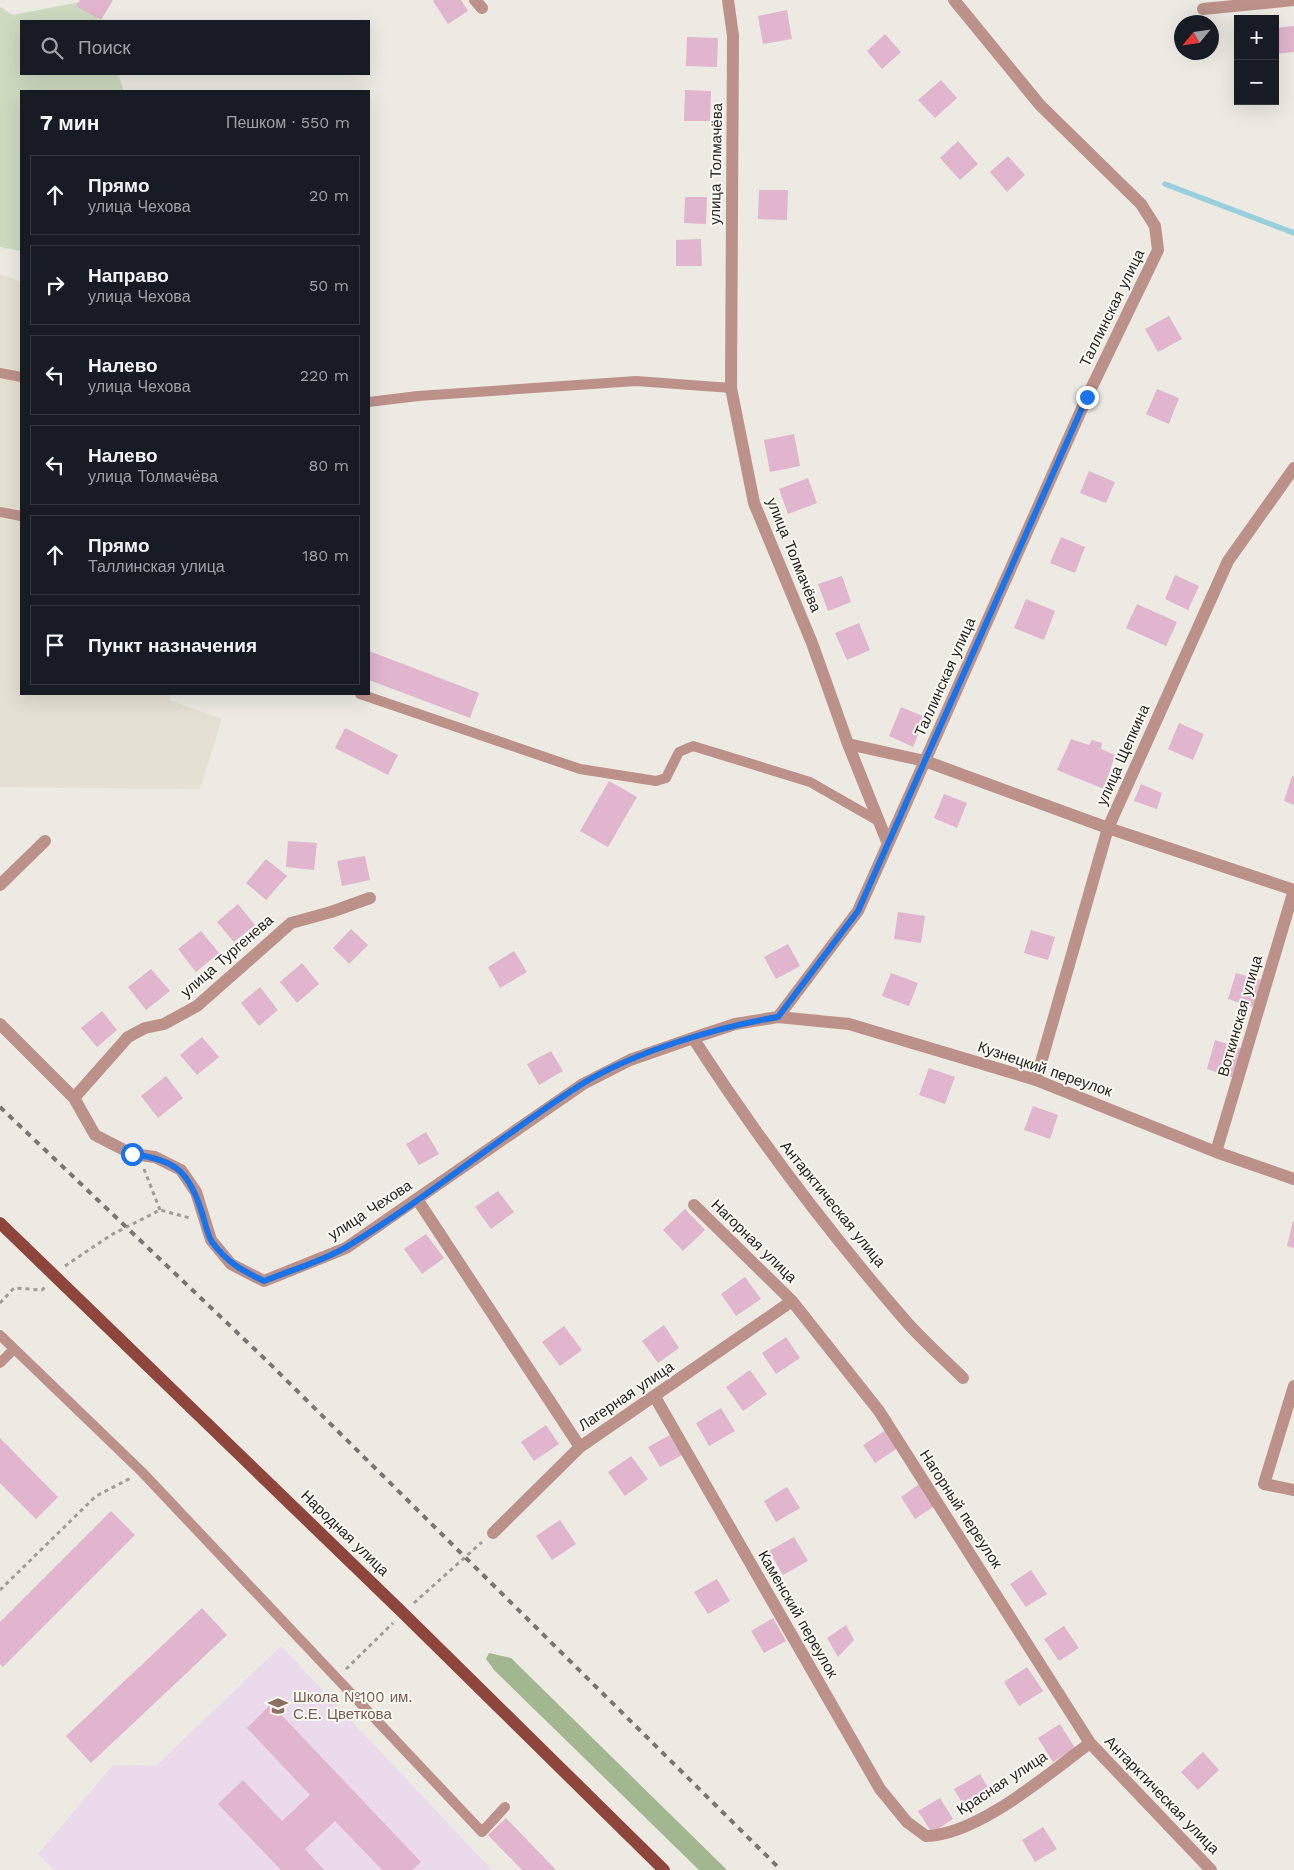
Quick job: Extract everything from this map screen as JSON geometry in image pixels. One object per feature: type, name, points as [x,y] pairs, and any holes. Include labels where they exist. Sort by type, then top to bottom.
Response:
[{"type":"main road","name":"Народная улица","points":[[0,1223],[404,1612],[664,1870]]},
{"type":"street","name":"улица Толмачёва","points":[[728,0],[733,36],[731,388],[754,503],[812,643],[848,744],[888,844]]},
{"type":"street","name":"Таллинская улица","points":[[888,844],[1087,397],[1158,250],[1155,226],[1141,204],[1040,105],[954,0]]},
{"type":"street","points":[[1203,9],[1294,0]]},
{"type":"street","name":"улица Щепкина","points":[[1036,1080],[1108,828],[1228,561],[1294,468]]},
{"type":"street","points":[[848,744],[925,761],[1108,828],[1294,890]]},
{"type":"street","points":[[0,885],[45,841]]},
{"type":"street","points":[[778,1017],[858,911],[888,844]]},
{"type":"street","name":"Воткинская улица","points":[[1216,1152],[1294,890]]},
{"type":"street","name":"улица Тургенева","points":[[74,1098],[128,1037],[145,1028],[164,1024],[197,1006],[291,923],[332,912],[370,898]]},
{"type":"street","name":"Кузнецкий переулок","points":[[778,1017],[848,1024],[1036,1080],[1216,1152],[1294,1179]]},
{"type":"street","name":"улица Чехова","points":[[0,1024],[74,1098],[95,1135],[138,1154],[155,1157],[181,1170],[196,1192],[211,1240],[231,1264],[264,1281],[346,1248],[583,1084],[630,1060],[693,1038],[735,1024],[778,1017]]},
{"type":"street","name":"Антарктическая улица","points":[[693,1038],[734,1102],[785,1171],[905,1320],[963,1378]]},
{"type":"street","points":[[417,1199],[580,1447]]},
{"type":"street","name":"Нагорная улица","points":[[694,1205],[792,1301]]},
{"type":"street","name":"Лагерная улица","points":[[493,1533],[580,1447],[792,1301]]},
{"type":"street","name":"Нагорный переулок","points":[[792,1301],[879,1412],[1090,1743]]},
{"type":"street","points":[[1294,1386],[1264,1484],[1294,1490]]},
{"type":"street","name":"Каменский переулок","points":[[655,1397],[880,1790],[907,1822],[926,1836]]},
{"type":"street","name":"Антарктическая улица","points":[[1090,1743],[1211,1870]]},
{"type":"street","name":"Красная улица","points":[[926,1836],[951,1833],[970,1826],[1090,1743]]},
{"type":"lane","points":[[0,373],[20,377]]},
{"type":"lane","points":[[370,402],[418,396],[636,381],[731,388]]},
{"type":"lane","points":[[0,512],[20,516]]},
{"type":"lane","points":[[363,695],[580,769],[656,781],[666,778],[679,752],[693,746],[810,782],[880,822]]},
{"type":"lane","points":[[0,1335],[142,1472],[482,1832],[504,1807]]},
{"type":"lane","points":[[0,1363],[14,1349]]},
{"type":"path","points":[[138,1154],[160,1210]]},
{"type":"path","points":[[0,1303],[14,1288],[42,1290],[71,1260],[111,1235],[160,1210],[205,1222]]},
{"type":"path","points":[[0,1590],[96,1496],[142,1472]]},
{"type":"shaded area","points":[[0,274],[20,282],[20,695],[171,695],[169,700],[222,719],[200,789],[0,787]]},
{"type":"shaded area","name":"Школа №100 им. С.Е. Цветкова","points":[[281,1646],[492,1870],[54,1870],[38,1854],[113,1765],[156,1766]]},
{"type":"green space","points":[[90,0],[98,20],[20,20],[20,75],[118,75],[124,90],[20,90],[20,251],[0,247],[0,7],[13,15]]},
{"type":"green space","points":[[489,1653],[511,1658],[727,1870],[699,1870],[494,1670],[486,1659]]},
{"type":"building","points":[[80,0],[113,0],[101,20],[76,6]]},
{"type":"building","points":[[434,0],[461,0],[468,11],[448,24]]},
{"type":"building","points":[[787,10],[792,39],[763,44],[758,16]]},
{"type":"building","points":[[1294,26],[1294,52],[1279,54],[1279,28]]},
{"type":"building","points":[[885,34],[901,52],[882,69],[867,51]]},
{"type":"building","points":[[687,37],[718,38],[717,67],[686,66]]},
{"type":"building","points":[[941,80],[957,98],[935,118],[918,100]]},
{"type":"building","points":[[685,90],[711,91],[710,121],[684,121]]},
{"type":"building","points":[[958,141],[978,164],[960,180],[940,158]]},
{"type":"building","points":[[1008,156],[1025,175],[1007,192],[990,172]]},
{"type":"building","points":[[759,190],[788,190],[787,220],[758,219]]},
{"type":"building","points":[[685,197],[707,197],[706,224],[684,223]]},
{"type":"building","points":[[701,239],[702,266],[676,266],[676,240]]},
{"type":"building","points":[[1169,316],[1182,339],[1158,352],[1145,329]]},
{"type":"building","points":[[1157,389],[1179,398],[1169,424],[1146,414]]},
{"type":"building","points":[[794,434],[800,466],[770,472],[764,440]]},
{"type":"building","points":[[1089,471],[1115,482],[1106,503],[1080,493]]},
{"type":"building","points":[[808,478],[817,503],[788,514],[779,489]]},
{"type":"building","points":[[1061,537],[1085,547],[1075,573],[1050,563]]},
{"type":"building","points":[[1175,575],[1199,586],[1188,610],[1165,599]]},
{"type":"building","points":[[842,576],[851,602],[828,611],[818,584]]},
{"type":"building","points":[[1026,599],[1055,611],[1044,640],[1014,628]]},
{"type":"building","points":[[1137,604],[1177,622],[1166,646],[1126,628]]},
{"type":"building","points":[[859,623],[870,650],[847,660],[835,633]]},
{"type":"building","points":[[370,651],[479,693],[470,718],[370,680]]},
{"type":"building","points":[[901,707],[925,717],[913,747],[889,736]]},
{"type":"building","points":[[1179,723],[1204,734],[1193,760],[1168,749]]},
{"type":"building","points":[[345,728],[398,755],[388,775],[335,748]]},
{"type":"building","points":[[1071,739],[1089,745],[1092,740],[1102,743],[1101,749],[1115,755],[1104,789],[1057,770]]},
{"type":"building","points":[[1292,776],[1294,777],[1294,805],[1284,801]]},
{"type":"building","points":[[609,781],[637,797],[608,847],[580,831]]},
{"type":"building","points":[[1141,784],[1162,793],[1157,809],[1134,801]]},
{"type":"building","points":[[944,794],[967,803],[957,828],[934,818]]},
{"type":"building","points":[[288,841],[317,843],[314,870],[286,867]]},
{"type":"building","points":[[365,856],[370,880],[342,886],[337,861]]},
{"type":"building","points":[[266,859],[287,876],[266,900],[246,883]]},
{"type":"building","points":[[238,904],[255,925],[234,942],[217,922]]},
{"type":"building","points":[[898,912],[925,916],[921,943],[894,939]]},
{"type":"building","points":[[351,929],[368,945],[349,964],[333,948]]},
{"type":"building","points":[[1031,930],[1055,937],[1048,960],[1024,953]]},
{"type":"building","points":[[201,931],[219,953],[196,972],[178,949]]},
{"type":"building","points":[[788,944],[800,966],[776,979],[764,957]]},
{"type":"building","points":[[514,951],[527,972],[500,988],[488,967]]},
{"type":"building","points":[[302,963],[319,984],[297,1003],[280,982]]},
{"type":"building","points":[[151,969],[170,991],[146,1010],[128,987]]},
{"type":"building","points":[[891,973],[918,983],[909,1006],[882,996]]},
{"type":"building","points":[[1236,973],[1261,980],[1253,1007],[1228,999]]},
{"type":"building","points":[[260,987],[278,1010],[259,1026],[241,1003]]},
{"type":"building","points":[[102,1011],[117,1030],[97,1047],[81,1028]]},
{"type":"building","points":[[202,1037],[219,1057],[197,1075],[180,1055]]},
{"type":"building","points":[[1215,1040],[1243,1049],[1234,1078],[1207,1069]]},
{"type":"building","points":[[551,1051],[563,1071],[539,1085],[527,1064]]},
{"type":"building","points":[[929,1068],[955,1077],[945,1104],[919,1095]]},
{"type":"building","points":[[166,1076],[183,1098],[158,1118],[141,1096]]},
{"type":"building","points":[[1033,1106],[1058,1115],[1050,1139],[1024,1130]]},
{"type":"building","points":[[426,1132],[439,1154],[419,1165],[406,1144]]},
{"type":"building","points":[[498,1191],[514,1212],[491,1229],[475,1207]]},
{"type":"building","points":[[685,1209],[705,1230],[683,1251],[663,1230]]},
{"type":"building","points":[[1294,1221],[1294,1248],[1287,1246]]},
{"type":"building","points":[[426,1234],[444,1258],[422,1274],[404,1249]]},
{"type":"building","points":[[745,1277],[761,1299],[736,1316],[721,1294]]},
{"type":"building","points":[[664,1325],[679,1348],[658,1363],[642,1341]]},
{"type":"building","points":[[564,1326],[582,1350],[560,1366],[542,1342]]},
{"type":"building","points":[[786,1337],[800,1358],[776,1374],[762,1353]]},
{"type":"building","points":[[750,1370],[767,1394],[743,1411],[726,1387]]},
{"type":"building","points":[[721,1408],[735,1431],[709,1446],[696,1423]]},
{"type":"building","points":[[546,1425],[559,1444],[534,1461],[521,1442]]},
{"type":"building","points":[[886,1430],[898,1448],[875,1463],[863,1445]]},
{"type":"building","points":[[670,1435],[682,1455],[660,1467],[648,1447]]},
{"type":"building","points":[[0,1438],[58,1497],[36,1519],[0,1483]]},
{"type":"building","points":[[631,1456],[648,1479],[625,1496],[608,1472]]},
{"type":"building","points":[[922,1482],[936,1505],[915,1519],[901,1497]]},
{"type":"building","points":[[787,1487],[800,1508],[776,1522],[764,1501]]},
{"type":"building","points":[[111,1511],[135,1535],[3,1667],[0,1664],[0,1622]]},
{"type":"building","points":[[560,1520],[576,1544],[552,1560],[536,1536]]},
{"type":"building","points":[[794,1537],[808,1561],[783,1575],[769,1551]]},
{"type":"building","points":[[1031,1570],[1047,1594],[1026,1607],[1010,1584]]},
{"type":"building","points":[[717,1579],[730,1601],[708,1614],[694,1592]]},
{"type":"building","points":[[202,1608],[227,1635],[91,1763],[66,1736]]},
{"type":"building","points":[[773,1618],[786,1641],[764,1653],[751,1631]]},
{"type":"building","points":[[846,1625],[854,1640],[838,1657],[827,1638]]},
{"type":"building","points":[[1064,1626],[1079,1648],[1059,1661],[1044,1639]]},
{"type":"building","points":[[1027,1667],[1043,1691],[1019,1706],[1004,1682]]},
{"type":"building","points":[[271,1704],[421,1862],[412,1870],[382,1870],[335,1821],[305,1849],[324,1870],[281,1870],[218,1804],[243,1780],[282,1821],[310,1795],[247,1728]]},
{"type":"building","points":[[1060,1724],[1075,1748],[1053,1762],[1038,1738]]},
{"type":"building","points":[[1203,1752],[1219,1770],[1198,1790],[1181,1772]]},
{"type":"building","points":[[980,1774],[993,1796],[967,1811],[954,1789]]},
{"type":"building","points":[[940,1798],[953,1819],[932,1833],[918,1811]]},
{"type":"building","points":[[506,1818],[556,1870],[522,1870],[488,1835]]},
{"type":"building","points":[[1043,1827],[1057,1849],[1035,1862],[1022,1840]]},
{"type":"waterway","points":[[1165,184],[1294,233]]},
{"type":"railway","points":[[0,1107],[266,1360],[781,1870]]},
{"type":"place","name":"Школа №100 им. С.Е. Цветкова","points":[[278,1706]]},
{"type":"route","points":[[132,1154],[155,1157],[181,1170],[196,1192],[211,1240],[231,1264],[264,1281],[346,1248],[583,1084],[630,1060],[693,1038],[735,1024],[778,1017],[858,911],[1087,397]]}]
